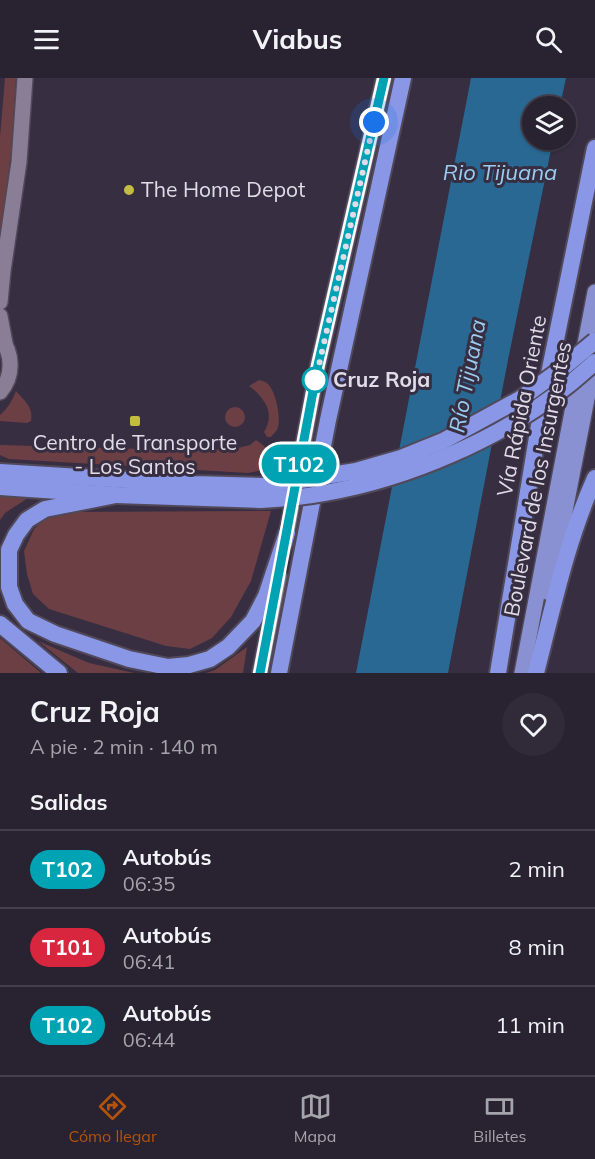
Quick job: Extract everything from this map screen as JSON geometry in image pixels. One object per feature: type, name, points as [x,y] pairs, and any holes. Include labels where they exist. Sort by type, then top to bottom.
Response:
[{"type":"highway","points":[[279,673],[328,420],[403,78]]},
{"type":"highway","name":"Vía Rápida Oriente","points":[[498,673],[541,413],[595,148]]},
{"type":"highway","points":[[3,471],[193,484],[263,493],[401,458],[443,441],[520,399],[595,341]]},
{"type":"highway","points":[[0,487],[116,495],[325,493],[404,472],[483,439],[529,413],[567,386],[595,362]]},
{"type":"highway","points":[[536,673],[564,566],[585,500],[595,478]]},
{"type":"highway","points":[[116,495],[45,509],[27,520],[9,550],[9,586],[15,604],[28,621],[55,634],[129,659],[168,667],[189,665],[210,658],[228,647],[253,621],[266,596],[287,533]]},
{"type":"highway","points":[[0,624],[59,673]]},
{"type":"main road","points":[[0,302],[19,162],[25,78]]},
{"type":"main road","points":[[260,673],[318,365],[384,78]]},
{"type":"main road","name":"Boulevard de los Insurgentes","points":[[522,673],[595,292]]},
{"type":"main road","points":[[0,316],[2,340],[9,353],[11,364],[9,377],[0,392]]},
{"type":"main road","name":"Boulevard de los Insurgentes","points":[[536,673],[595,355]]},
{"type":"shaded area","points":[[5,78],[16,78],[11,153],[0,238],[0,137]]},
{"type":"shaded area","points":[[259,380],[266,382],[271,388],[277,406],[279,420],[277,430],[271,437],[267,437],[264,432],[269,418],[267,406],[249,386]]},
{"type":"shaded area","points":[[16,391],[30,408],[31,421],[27,423],[0,421],[0,415],[10,404]]},
{"type":"shaded area","points":[[235,407],[242,410],[245,417],[242,424],[235,427],[228,424],[225,417],[228,410]]},
{"type":"shaded area","points":[[256,440],[268,452],[269,469],[248,473],[9,459],[0,455],[0,445],[234,449],[250,445]]},
{"type":"shaded area","points":[[0,496],[28,498],[5,513],[0,520]]},
{"type":"shaded area","points":[[271,511],[251,581],[231,617],[212,638],[190,649],[166,646],[49,609],[33,594],[24,551],[34,529],[46,518],[63,512]]},
{"type":"shaded area","points":[[0,638],[41,673],[0,673]]},
{"type":"shaded area","points":[[38,641],[89,663],[134,673],[78,673]]},
{"type":"shaded area","points":[[247,647],[243,673],[206,673],[215,670]]},
{"type":"water","name":"Rio Tijuana","points":[[471,78],[566,78],[562,96],[522,96],[522,150],[551,150],[448,673],[356,673]]},
{"type":"bus line","name":"T102","points":[[260,673],[318,365],[384,78]]},
{"type":"place","name":"The Home Depot","points":[[129,190]]},
{"type":"place","name":"Cruz Roja","points":[[315,380]]},
{"type":"place","name":"Centro de Transporte - Los Santos","points":[[135,421]]},
{"type":"route","points":[[315,380],[314,387],[374,122]]},
{"type":"water label","name":"Río Tijuana","points":[[467,376]]}]
